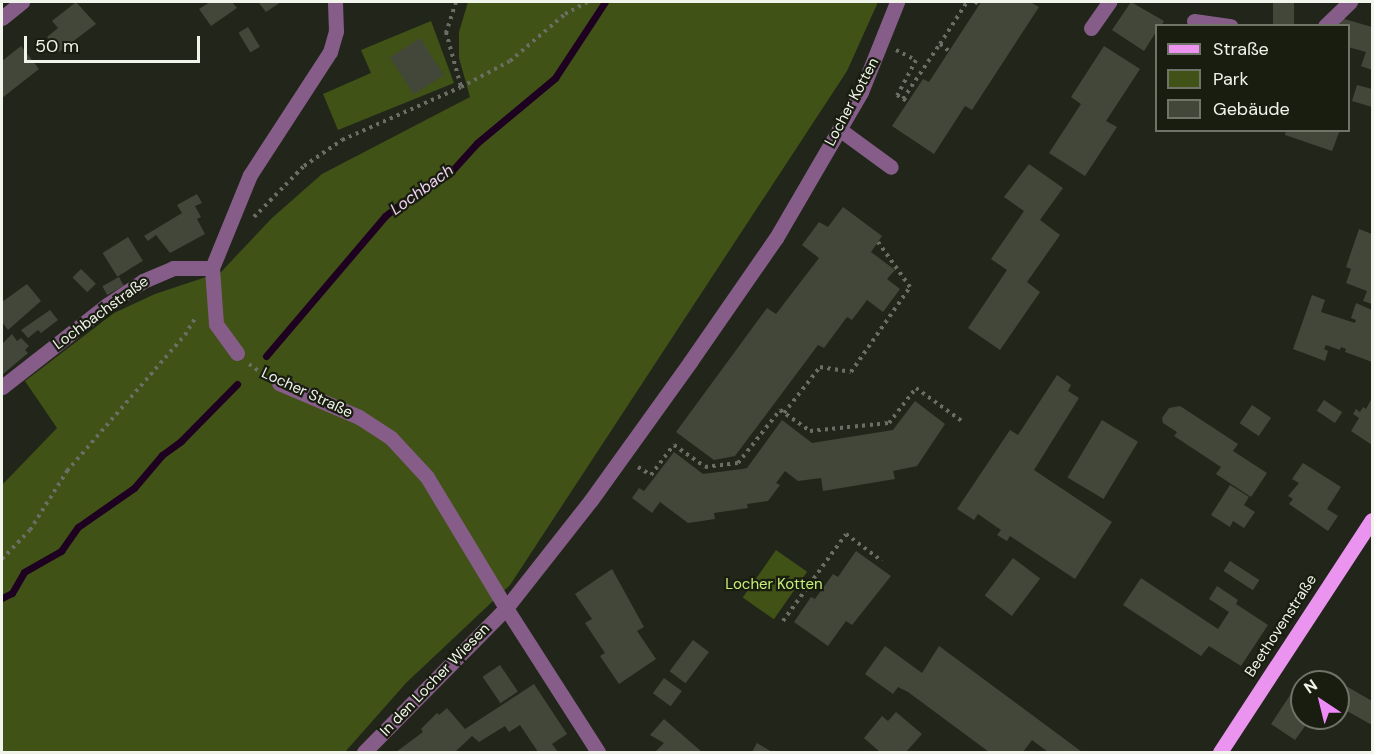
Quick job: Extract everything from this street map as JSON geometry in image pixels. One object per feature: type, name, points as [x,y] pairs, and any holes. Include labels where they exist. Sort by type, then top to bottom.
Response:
[{"type":"main road","name":"Beethovenstraße","points":[[1220,753],[1372,520]]},
{"type":"street","points":[[2,18],[22,2]]},
{"type":"street","points":[[237,353],[216,324],[212,268],[250,176],[330,52],[336,31],[334,2]]},
{"type":"street","name":"Locher Kotten","points":[[506,609],[591,500],[776,238],[861,92],[897,2]]},
{"type":"street","points":[[1091,28],[1109,2]]},
{"type":"street","points":[[1327,24],[1350,2]]},
{"type":"street","points":[[1194,21],[1216,24]]},
{"type":"street","points":[[839,129],[891,167]]},
{"type":"street","name":"Lochbachstraße","points":[[2,387],[107,305],[143,281],[173,268],[212,268]]},
{"type":"street","name":"Locher Straße","points":[[279,383],[359,417],[391,438],[427,477],[506,609],[598,753]]},
{"type":"street","name":"In den Locher Wiesen","points":[[364,753],[506,609]]},
{"type":"path","points":[[456,2],[446,32],[461,87]]},
{"type":"path","points":[[248,224],[304,166],[342,140],[461,87],[510,61],[565,14],[588,2]]},
{"type":"path","points":[[903,99],[967,2]]},
{"type":"path","points":[[940,44],[949,51]]},
{"type":"path","points":[[908,102],[897,95],[916,60]]},
{"type":"path","points":[[784,413],[820,367],[851,372],[910,287],[878,243]]},
{"type":"path","points":[[2,559],[30,530],[67,471],[185,335],[200,310]]},
{"type":"path","name":"Locher Straße","points":[[237,353],[256,370],[279,383]]},
{"type":"path","points":[[651,475],[674,445],[705,467],[738,463],[780,410],[810,431],[889,423],[915,388],[962,422]]},
{"type":"path","points":[[783,621],[846,534],[882,561]]},
{"type":"green space","points":[[468,2],[878,2],[847,71],[510,585],[406,683],[345,752],[2,752],[2,485],[57,428],[25,381],[114,313],[155,294],[221,272],[272,218],[322,174],[470,97],[459,58],[459,32]]},
{"type":"green space","points":[[431,21],[454,83],[338,130],[323,94],[371,73],[361,50]]},
{"type":"green space","name":"Locher Kotten","points":[[776,550],[807,572],[774,619],[743,598]]},
{"type":"building","points":[[76,2],[96,24],[59,52],[47,37],[58,28],[52,21]]},
{"type":"building","points":[[210,2],[232,2],[237,8],[211,26],[199,9]]},
{"type":"building","points":[[258,2],[281,2],[266,12]]},
{"type":"building","points":[[981,2],[1030,2],[1039,7],[972,110],[965,106],[934,154],[892,126],[923,79],[929,82]]},
{"type":"building","points":[[1131,2],[1164,21],[1162,24],[1155,24],[1155,34],[1144,51],[1112,30]]},
{"type":"building","points":[[1273,2],[1294,2],[1294,24],[1273,24]]},
{"type":"building","points":[[1341,18],[1372,27],[1372,70],[1361,66],[1366,52],[1350,48],[1350,24],[1340,24]]},
{"type":"building","points":[[248,27],[260,47],[250,52],[239,33]]},
{"type":"building","points":[[420,38],[444,75],[414,95],[390,58]]},
{"type":"building","points":[[21,46],[39,69],[2,98],[2,61]]},
{"type":"building","points":[[1104,46],[1140,69],[1106,121],[1117,127],[1085,176],[1049,153],[1081,104],[1071,97]]},
{"type":"building","points":[[1357,85],[1372,89],[1372,107],[1352,101]]},
{"type":"building","points":[[1286,132],[1339,132],[1332,151],[1285,135]]},
{"type":"building","points":[[1029,164],[1063,188],[1040,220],[1060,235],[1027,282],[1040,292],[1000,350],[968,328],[1007,270],[991,259],[1024,211],[1004,197]]},
{"type":"building","points":[[197,194],[202,203],[195,206],[201,217],[197,219],[205,234],[170,253],[156,235],[148,241],[144,236],[182,213],[177,205]]},
{"type":"building","points":[[843,207],[882,236],[871,252],[895,270],[887,279],[900,289],[883,312],[867,300],[852,320],[847,317],[824,348],[818,345],[735,456],[714,460],[676,432],[767,308],[776,314],[819,258],[802,245],[819,222],[828,227]]},
{"type":"building","points":[[1359,229],[1372,234],[1372,304],[1363,301],[1367,291],[1346,283],[1351,269],[1346,267]]},
{"type":"building","points":[[128,237],[143,261],[117,277],[103,253]]},
{"type":"building","points":[[81,269],[96,284],[87,292],[73,277]]},
{"type":"building","points":[[119,277],[124,286],[107,295],[102,286]]},
{"type":"building","points":[[27,284],[41,301],[8,330],[2,322],[2,302]]},
{"type":"building","points":[[1312,295],[1325,300],[1321,312],[1355,323],[1356,320],[1351,318],[1356,303],[1372,310],[1372,362],[1345,352],[1346,349],[1341,347],[1340,350],[1326,345],[1324,349],[1328,351],[1325,361],[1293,349]]},
{"type":"building","points":[[50,310],[58,320],[41,333],[38,330],[28,338],[21,330]]},
{"type":"building","points":[[12,334],[17,341],[21,338],[29,346],[25,350],[28,353],[2,375],[2,344]]},
{"type":"building","points":[[1057,375],[1071,385],[1068,391],[1079,398],[1034,470],[1112,522],[1075,579],[1010,536],[1007,541],[997,535],[1001,530],[978,514],[974,520],[957,509],[1010,430],[1018,435]]},
{"type":"building","points":[[1372,398],[1372,445],[1351,431],[1359,418],[1353,414],[1356,409],[1360,412],[1363,407],[1366,409]]},
{"type":"building","points":[[1324,400],[1342,412],[1335,423],[1317,411]]},
{"type":"building","points":[[915,401],[945,424],[917,466],[893,471],[895,479],[823,491],[821,478],[798,481],[785,471],[776,483],[780,485],[768,501],[747,504],[748,508],[714,513],[715,519],[688,523],[660,502],[652,513],[632,498],[639,488],[644,491],[674,452],[703,474],[747,468],[782,420],[812,443],[893,430]]},
{"type":"building","points":[[1252,405],[1271,418],[1259,436],[1240,423]]},
{"type":"building","points":[[1180,406],[1238,444],[1233,451],[1267,473],[1251,497],[1216,474],[1221,467],[1174,436],[1177,432],[1163,423],[1162,418],[1169,408]]},
{"type":"building","points":[[1102,420],[1138,442],[1103,499],[1067,477]]},
{"type":"building","points":[[1303,463],[1341,487],[1327,509],[1338,516],[1328,531],[1289,504],[1293,499],[1288,496],[1299,483],[1292,479]]},
{"type":"building","points":[[1230,485],[1249,497],[1244,505],[1255,512],[1244,528],[1233,521],[1230,527],[1211,515]]},
{"type":"building","points":[[856,551],[891,576],[852,625],[846,621],[828,646],[794,622],[811,597],[815,599],[833,574],[838,577]]},
{"type":"building","points":[[1013,558],[1040,578],[1012,616],[985,596]]},
{"type":"building","points":[[1230,561],[1259,580],[1253,590],[1223,571]]},
{"type":"building","points":[[612,569],[644,627],[637,631],[656,659],[619,684],[600,656],[605,653],[585,623],[592,619],[575,594]]},
{"type":"building","points":[[1141,578],[1218,629],[1229,612],[1209,599],[1217,586],[1238,600],[1236,604],[1268,625],[1241,666],[1209,646],[1201,656],[1123,605]]},
{"type":"building","points":[[693,640],[709,652],[686,683],[670,671]]},
{"type":"building","points":[[885,646],[922,673],[939,646],[1082,752],[1048,752],[1032,740],[1023,752],[989,752],[908,692],[898,687],[893,694],[865,674]]},
{"type":"building","points":[[500,665],[518,692],[500,703],[483,677]]},
{"type":"building","points":[[664,678],[682,691],[671,706],[653,693]]},
{"type":"building","points":[[534,684],[567,734],[552,744],[558,752],[538,752],[520,725],[509,732],[505,726],[479,742],[472,736],[455,752],[396,752],[423,732],[421,729],[437,713],[439,715],[447,708],[465,729]]},
{"type":"building","points":[[1350,688],[1372,701],[1372,725],[1350,713]]},
{"type":"building","points":[[1290,695],[1290,730],[1302,730],[1295,740],[1271,724]]},
{"type":"building","points":[[896,712],[922,734],[906,752],[880,752],[864,738],[882,716],[888,721]]},
{"type":"building","points":[[664,719],[702,752],[655,752],[664,743],[650,735]]},
{"type":"building","points":[[757,743],[772,752],[752,752]]},
{"type":"waterway","name":"Lochbach","points":[[266,356],[385,216],[411,196],[449,174],[477,143],[555,78],[605,2]]},
{"type":"waterway","name":"Lochbach","points":[[2,598],[12,593],[24,572],[61,551],[78,527],[134,488],[162,455],[181,441],[237,384]]}]
